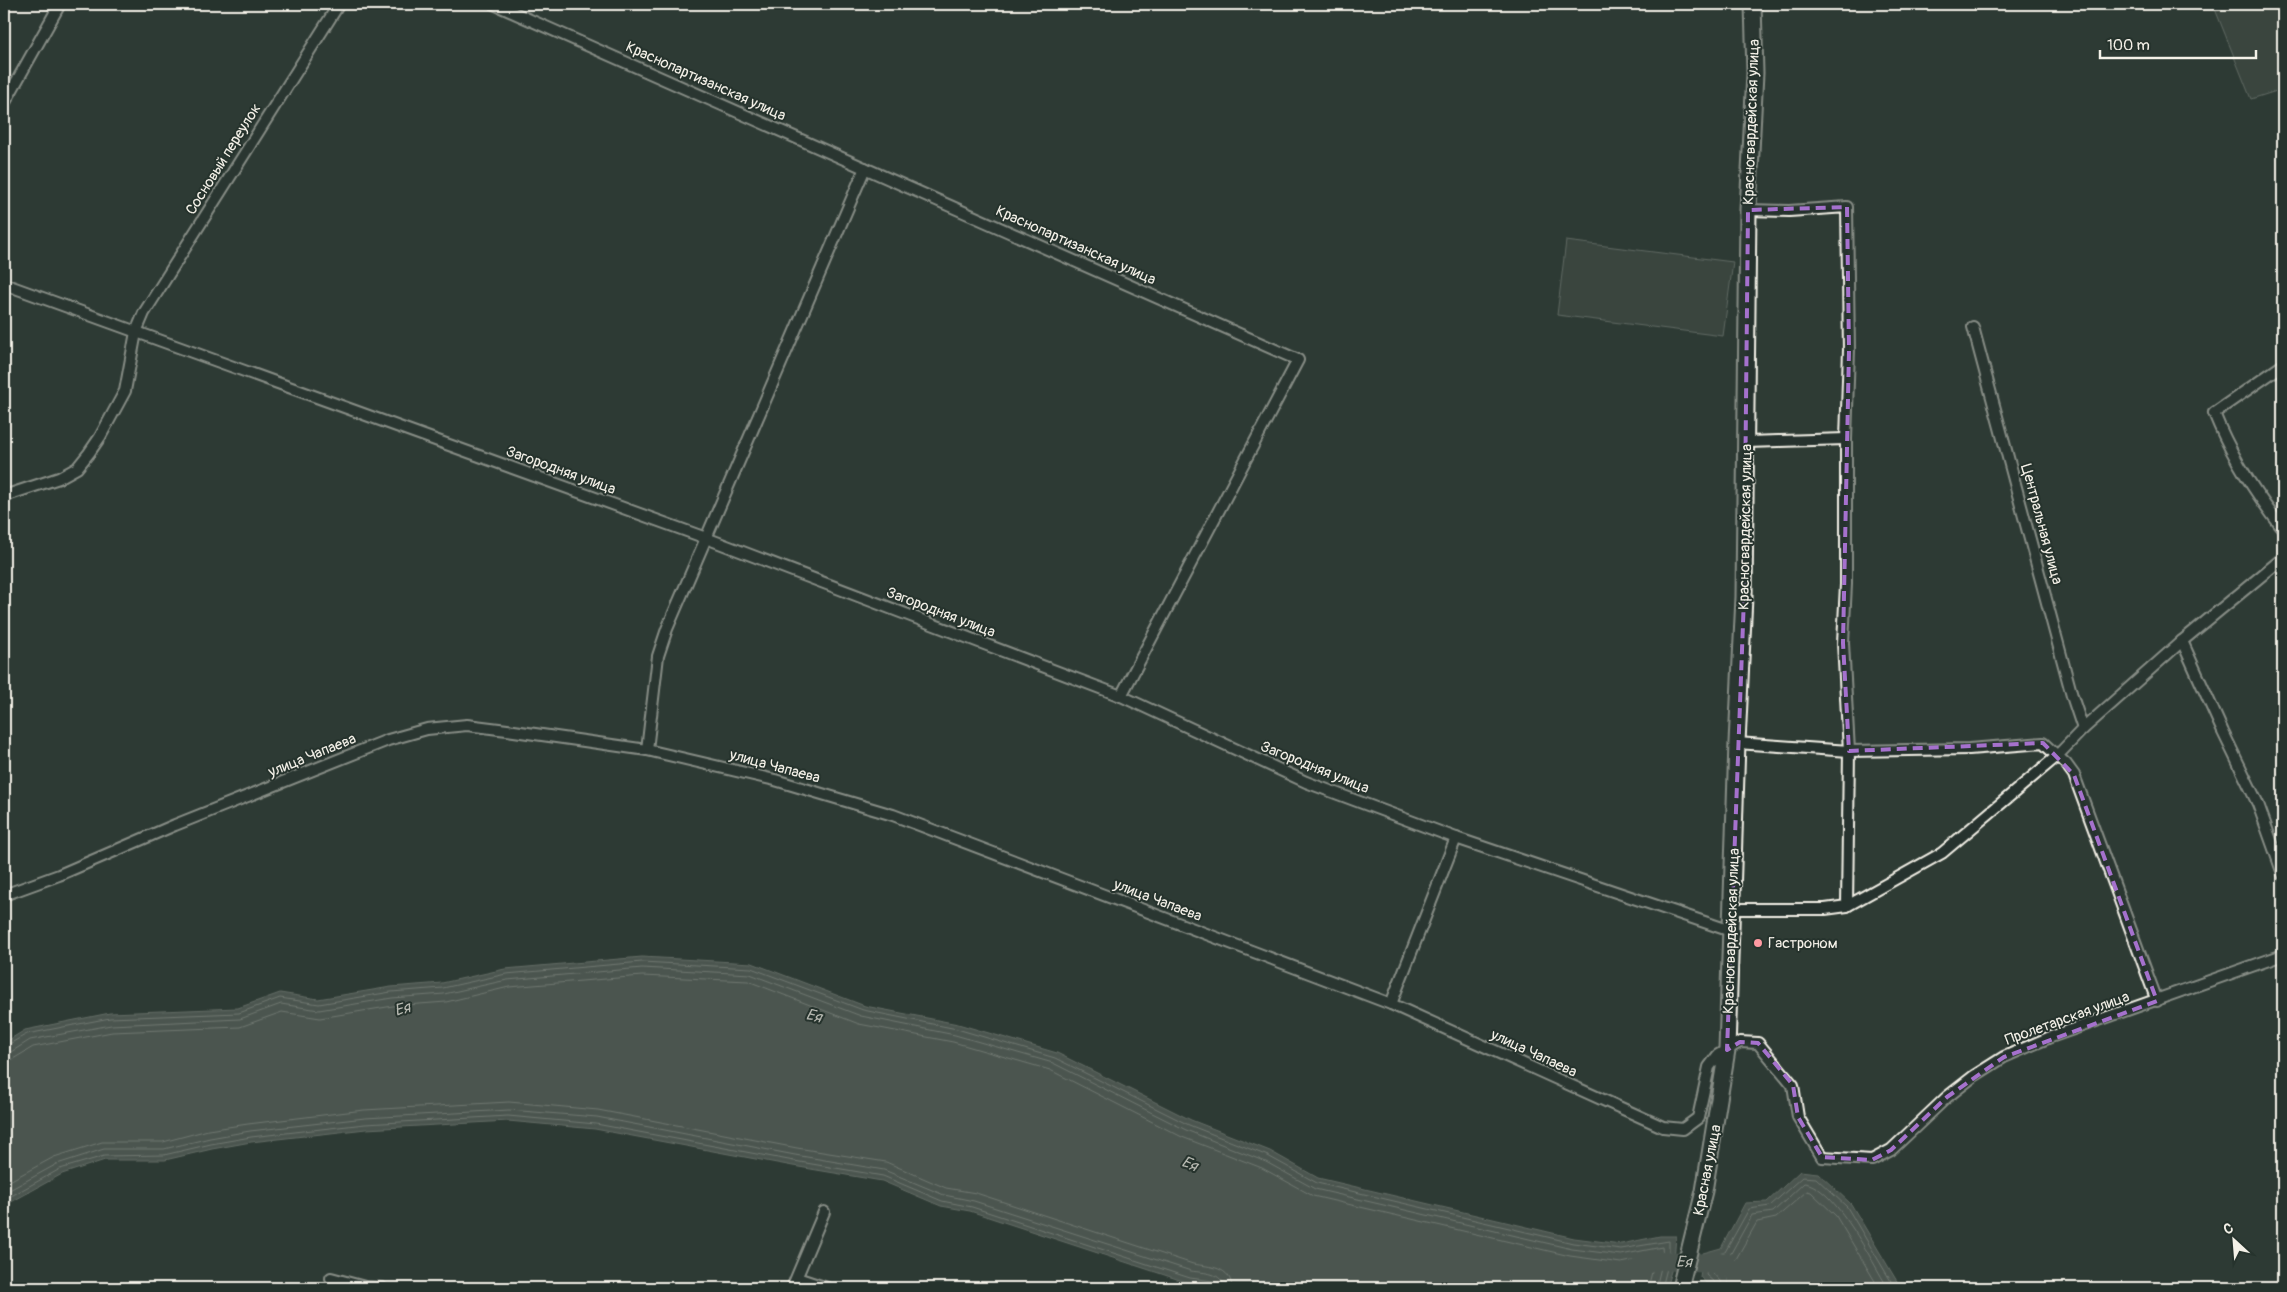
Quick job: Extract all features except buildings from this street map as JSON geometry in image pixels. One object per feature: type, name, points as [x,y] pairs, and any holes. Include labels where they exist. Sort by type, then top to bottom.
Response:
[{"type":"street","points":[[4,104],[60,4]]},
{"type":"street","name":"Сосновый переулок","points":[[136,332],[144,313],[168,274],[339,4]]},
{"type":"street","name":"Краснопартизанская улица","points":[[494,4],[1298,360],[1120,696]]},
{"type":"street","name":"Красногвардейская улица","points":[[1728,1050],[1736,743],[1744,597],[1748,210],[1754,73],[1753,4]]},
{"type":"street","points":[[647,750],[658,656],[667,629],[865,168]]},
{"type":"street","points":[[1748,210],[1789,211],[1847,207],[1849,350],[1846,439],[1848,503],[1843,643],[1849,751],[1847,906]]},
{"type":"street","name":"Загородняя улица","points":[[4,284],[706,538],[1120,696],[1306,782],[1456,838],[1731,930]]},
{"type":"street","name":"Центральная улица","points":[[1973,327],[2072,696],[2083,729]]},
{"type":"street","points":[[4,496],[59,478],[77,468],[100,438],[125,391],[136,332]]},
{"type":"street","points":[[2283,365],[2214,413],[2226,442],[2238,463],[2283,529]]},
{"type":"street","points":[[1747,442],[1846,439]]},
{"type":"street","points":[[1733,909],[1825,909],[1847,906],[1942,853],[2056,757],[2083,729],[2182,641],[2283,558]]},
{"type":"street","points":[[2182,641],[2258,804],[2283,874]]},
{"type":"street","name":"улица Чапаева","points":[[4,896],[388,740],[426,729],[467,725],[647,750],[775,780],[893,815],[1391,1004],[1663,1127],[1683,1129],[1698,1118],[1709,1067],[1718,1055],[1728,1050]]},
{"type":"street","points":[[1736,743],[1849,751],[1969,749],[2043,743],[2056,757],[2066,764],[2074,775],[2157,1001]]},
{"type":"street","points":[[1391,1004],[1456,838]]},
{"type":"street","name":"Пролетарская улица","points":[[1728,1050],[1740,1042],[1758,1043],[1794,1085],[1798,1117],[1822,1157],[1872,1160],[1892,1150],[1947,1097],[2004,1057],[2048,1038],[2283,955]]},
{"type":"street","name":"Красная улица","points":[[1680,1288],[1704,1191],[1728,1050]]},
{"type":"street","points":[[792,1288],[824,1212]]},
{"type":"street","points":[[331,1278],[366,1287],[382,1288]]},
{"type":"street","points":[[797,1278],[827,1288]]},
{"type":"highlighted area","points":[[1847,207],[1849,350],[1843,643],[1849,751],[2043,743],[2074,775],[2157,1001],[2004,1057],[1947,1097],[1891,1150],[1872,1160],[1822,1157],[1798,1117],[1793,1085],[1758,1043],[1740,1042],[1727,1050],[1744,597],[1748,210]]},
{"type":"shaded area","points":[[2213,4],[2283,4],[2283,89],[2251,99]]},
{"type":"shaded area","points":[[1566,241],[1733,262],[1723,336],[1557,315]]},
{"type":"water","points":[[642,957],[752,963],[865,1006],[958,1024],[1057,1053],[1191,1120],[1270,1151],[1318,1178],[1574,1238],[1621,1244],[1660,1236],[1676,1236],[1674,1261],[1666,1288],[1230,1288],[1189,1283],[970,1211],[941,1206],[882,1181],[595,1129],[508,1121],[366,1129],[251,1142],[165,1160],[105,1160],[62,1174],[4,1206],[4,1043],[25,1030],[110,1013],[238,1008],[280,993],[318,999],[391,987],[442,983],[505,969]]},
{"type":"water","points":[[1800,1171],[1818,1173],[1851,1204],[1901,1288],[1712,1288],[1700,1277],[1703,1253],[1721,1248],[1745,1203],[1767,1202]]},
{"type":"waterway","name":"Ея","points":[[1619,1288],[1633,1271],[1655,1260],[1703,1263],[1725,1262],[1748,1288]]},
{"type":"place","name":"Гастроном","points":[[1758,943]]}]
